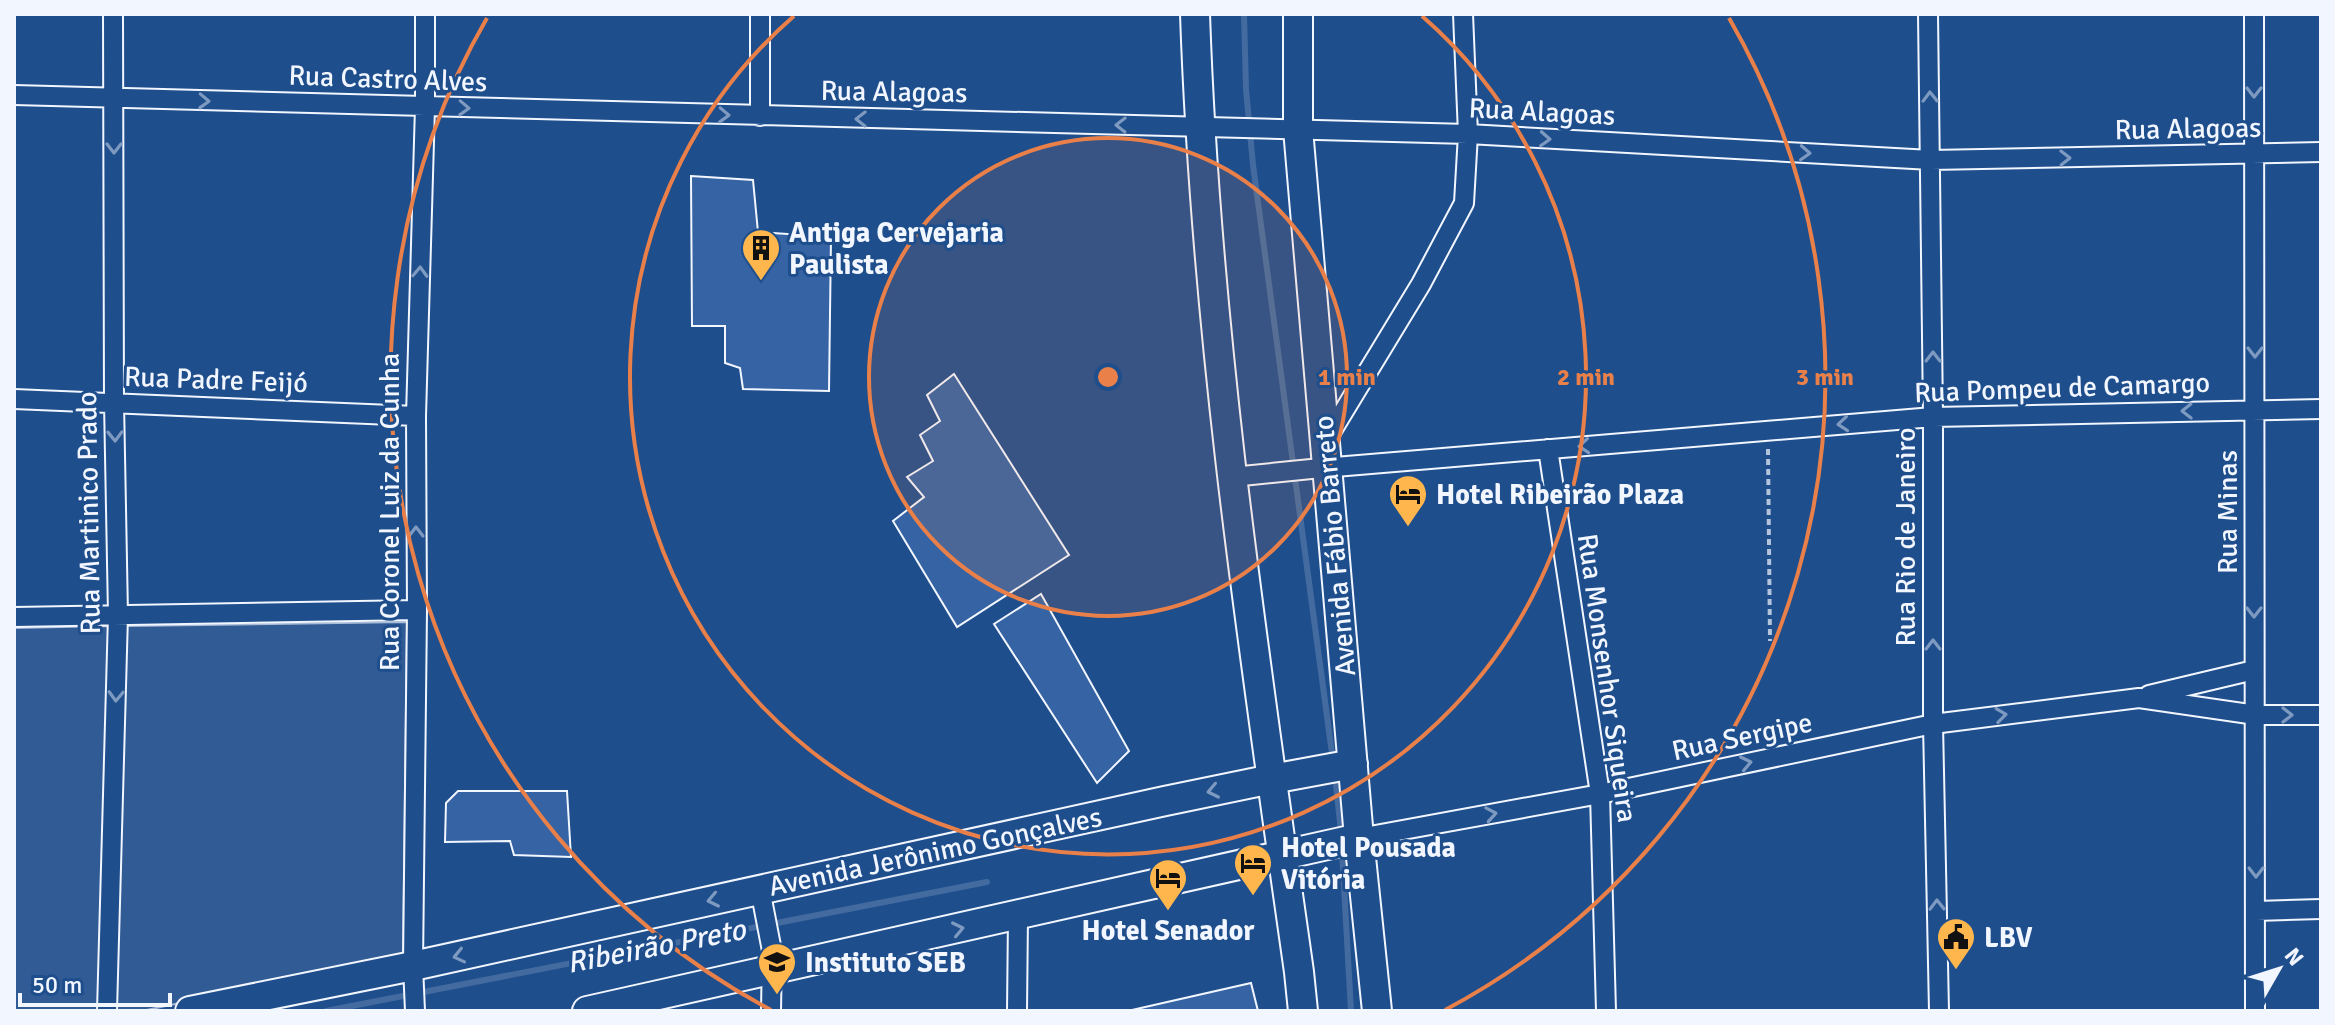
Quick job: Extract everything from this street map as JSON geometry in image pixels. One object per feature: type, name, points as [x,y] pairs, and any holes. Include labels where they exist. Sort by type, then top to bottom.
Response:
[{"type":"main road","points":[[1195,14],[1211,128],[1237,477],[1281,777],[1303,1011]]},
{"type":"main road","name":"Avenida Fábio Barreto","points":[[1298,14],[1294,129],[1345,766],[1352,840],[1377,1011]]},
{"type":"main road","name":"Avenida Jerônimo Gonçalves","points":[[190,1011],[413,976],[1281,777],[1345,766]]},
{"type":"main road","points":[[587,1011],[772,960],[1018,916],[1352,840]]},
{"type":"street","name":"Rua Martinico Prado","points":[[107,1011],[118,615],[113,14]]},
{"type":"street","name":"Rua Coronel Luiz da Cunha","points":[[415,1011],[416,416],[425,14]]},
{"type":"street","points":[[760,14],[760,116]]},
{"type":"street","points":[[1321,460],[1464,203],[1468,134],[1463,14]]},
{"type":"street","name":"Rua Rio de Janeiro","points":[[1928,14],[1933,724],[1939,1011]]},
{"type":"street","name":"Rua Minas","points":[[2254,14],[2255,1011]]},
{"type":"street","name":"Rua Castro Alves","points":[[14,95],[760,116]]},
{"type":"street","name":"Rua Alagoas","points":[[760,116],[1468,134],[1931,160],[2321,152]]},
{"type":"street","name":"Rua Padre Feijó","points":[[14,399],[416,416]]},
{"type":"street","name":"Rua Pompeu de Camargo","points":[[1237,477],[1321,460],[1548,449],[1933,417],[2321,409]]},
{"type":"street","name":"Rua Monsenhor Siqueira","points":[[1548,449],[1600,794],[1606,1011]]},
{"type":"street","points":[[14,617],[417,610]]},
{"type":"street","name":"Rua Sergipe","points":[[1352,840],[1600,794],[1933,724],[2139,698],[2254,670]]},
{"type":"street","name":"Rua Sergipe","points":[[2139,698],[2256,715],[2321,715]]},
{"type":"street","points":[[762,898],[772,960],[771,1011]]},
{"type":"street","points":[[2256,911],[2321,909]]},
{"type":"street","points":[[1017,1011],[1018,916]]},
{"type":"path","points":[[1768,431],[1770,641]]},
{"type":"shaded area","points":[[407,622],[403,956],[142,1011],[116,1011],[126,626]]},
{"type":"shaded area","points":[[109,626],[99,1011],[14,1011],[14,628]]},
{"type":"building","name":"Antiga Cervejaria Paulista","points":[[691,176],[753,180],[758,232],[831,237],[829,391],[743,389],[740,368],[725,363],[725,326],[692,326]]},
{"type":"building","points":[[954,374],[1069,555],[957,627],[893,521],[924,497],[907,477],[933,461],[920,435],[940,421],[927,395]]},
{"type":"building","points":[[1041,594],[1129,751],[1097,783],[994,624]]},
{"type":"building","points":[[458,791],[567,791],[571,857],[514,855],[510,841],[445,842],[446,803]]},
{"type":"building","points":[[1251,983],[1258,1011],[1132,1010]]},
{"type":"waterway","points":[[1244,14],[1246,89],[1253,165],[1333,761]]},
{"type":"waterway","name":"Ribeirão Preto","points":[[1335,776],[1341,832]]},
{"type":"waterway","points":[[1342,851],[1351,1011]]},
{"type":"waterway","name":"Ribeirão Preto","points":[[326,1011],[987,882]]},
{"type":"place","name":"Antiga Cervejaria Paulista","points":[[761,282]]},
{"type":"place","name":"Hotel Ribeirão Plaza","points":[[1408,528]]},
{"type":"place","name":"Hotel Pousada Vitória","points":[[1253,897]]},
{"type":"place","name":"Hotel Senador","points":[[1168,912]]},
{"type":"place","name":"LBV","points":[[1956,971]]},
{"type":"place","name":"Instituto SEB","points":[[777,996]]}]
